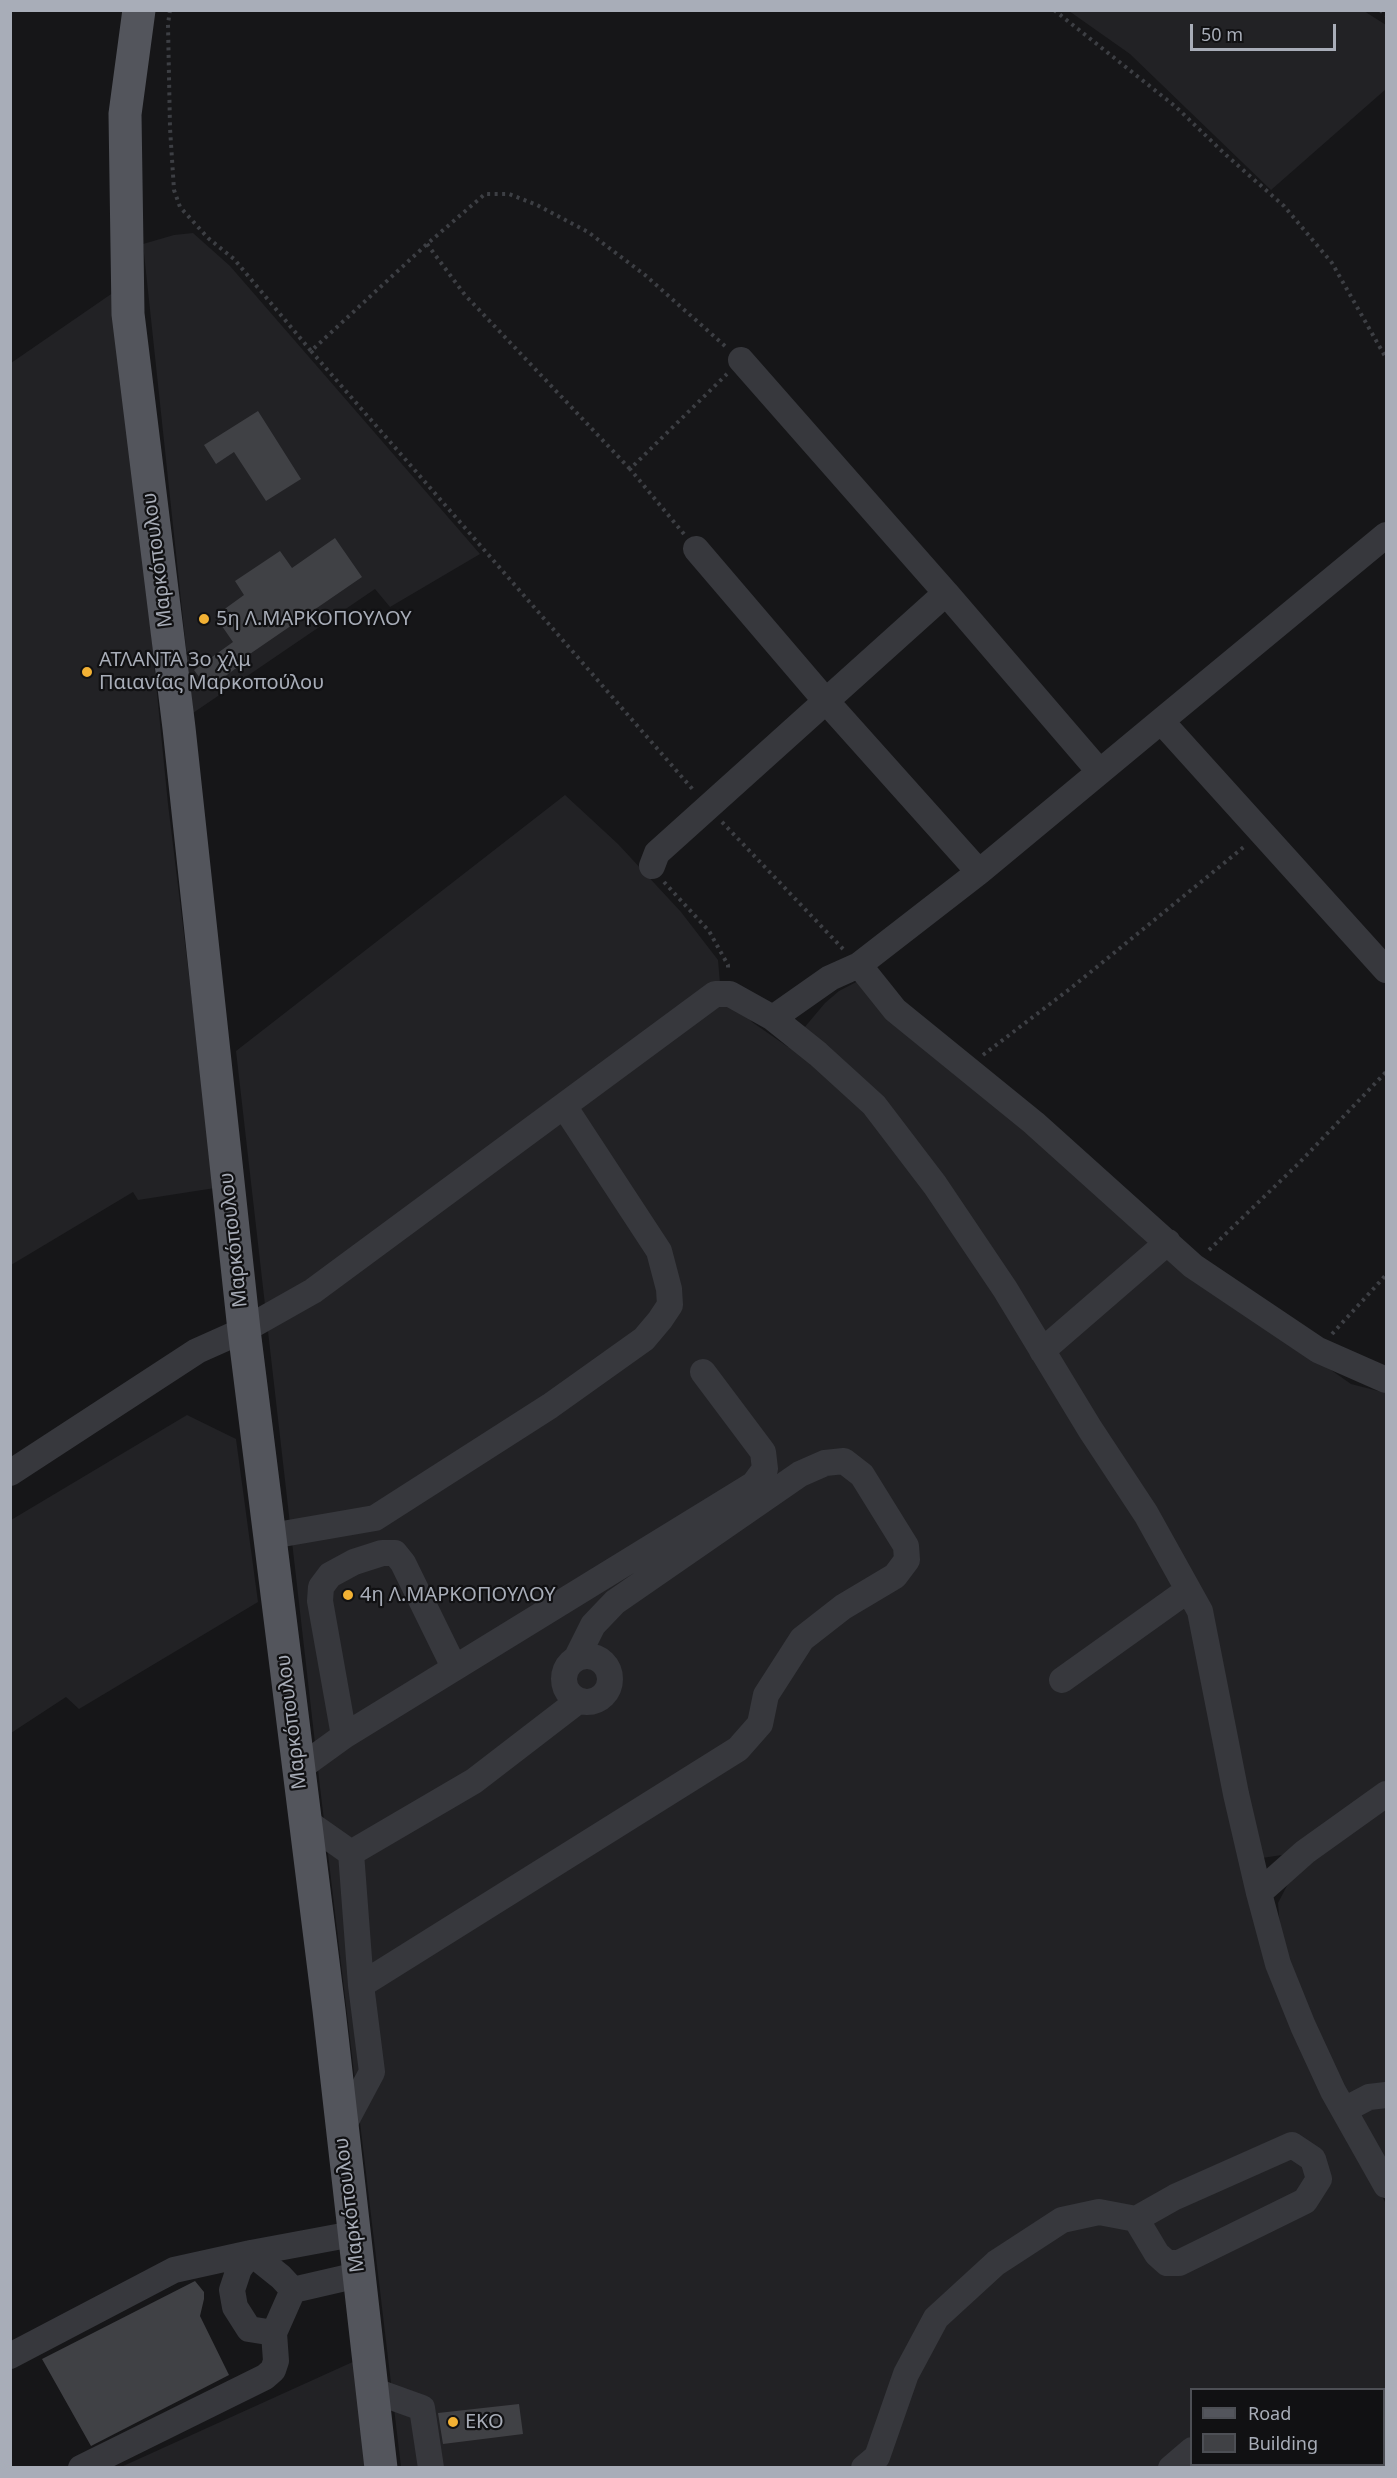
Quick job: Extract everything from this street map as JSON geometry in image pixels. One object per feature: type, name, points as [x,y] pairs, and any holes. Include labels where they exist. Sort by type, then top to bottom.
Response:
[{"type":"main road","name":"Μαρκόπουλου","points":[[139,10],[130,61],[125,114],[128,314],[181,745],[244,1330],[271,1536],[297,1770],[329,2010],[381,2468]]},
{"type":"street","points":[[741,360],[1099,771]]},
{"type":"street","points":[[773,1018],[830,978],[859,965],[978,873],[1386,535]]},
{"type":"street","points":[[696,549],[825,700],[978,873]]},
{"type":"street","points":[[652,866],[657,853],[946,593]]},
{"type":"street","points":[[1161,721],[1386,970]]},
{"type":"street","points":[[859,965],[896,1010],[1034,1123],[1193,1266],[1318,1350],[1386,1380]]},
{"type":"street","points":[[10,1473],[197,1351],[244,1330],[314,1291],[715,994],[730,994],[773,1018],[818,1054],[874,1105],[935,1185],[1005,1289],[1146,1514],[1200,1611],[1236,1794],[1278,1964],[1303,2026],[1344,2110],[1386,2185]]},
{"type":"street","points":[[271,1536],[375,1518],[550,1406],[644,1339],[660,1320],[670,1305],[669,1289],[659,1251],[564,1106]]},
{"type":"street","points":[[1042,1351],[1168,1242]]},
{"type":"street","points":[[297,1770],[344,1736],[454,1667],[754,1484],[765,1469],[763,1452],[703,1372]]},
{"type":"street","points":[[361,1985],[738,1749],[760,1724],[766,1695],[802,1639],[843,1607],[895,1576],[907,1560],[906,1545],[862,1474],[844,1461],[825,1463],[800,1474],[615,1602],[593,1625],[564,1677],[567,1691],[578,1701],[586,1702],[600,1698],[609,1686],[608,1671],[598,1659],[591,1657],[576,1659]]},
{"type":"street","points":[[344,1736],[320,1601],[321,1587],[330,1575],[354,1562],[382,1553],[395,1552],[403,1563],[454,1667]]},
{"type":"street","points":[[1062,1680],[1188,1590]]},
{"type":"street","points":[[351,1853],[474,1781],[578,1701]]},
{"type":"street","points":[[1259,1893],[1305,1852],[1386,1794]]},
{"type":"street","points":[[304,1820],[351,1853]]},
{"type":"street","points":[[341,2130],[372,2072],[361,1985],[351,1853]]},
{"type":"street","points":[[1344,2110],[1369,2097],[1386,2095]]},
{"type":"street","points":[[864,2468],[877,2457],[906,2374],[936,2319],[996,2263],[1062,2220],[1099,2212],[1136,2219],[1175,2197],[1292,2145],[1313,2159],[1319,2179],[1305,2201],[1179,2263],[1167,2263],[1157,2254],[1136,2219]]},
{"type":"street","points":[[10,2356],[174,2270],[353,2234]]},
{"type":"street","points":[[251,2253],[281,2277],[293,2290]]},
{"type":"street","points":[[251,2253],[239,2270],[232,2290],[235,2307],[249,2329],[274,2333]]},
{"type":"street","points":[[293,2290],[358,2275]]},
{"type":"street","points":[[81,2468],[265,2377],[273,2370],[276,2361],[274,2333],[293,2290]]},
{"type":"street","points":[[372,2390],[422,2408],[431,2468]]},
{"type":"street","points":[[1171,2468],[1190,2451]]},
{"type":"path","points":[[170,10],[170,128],[174,190],[180,207],[208,238],[234,259],[311,351],[708,807],[859,965]]},
{"type":"path","points":[[1054,10],[1176,107],[1284,206],[1332,263],[1386,358]]},
{"type":"path","points":[[1380,10],[1386,15]]},
{"type":"path","points":[[311,351],[485,194],[509,194],[537,205],[588,232],[645,275],[741,360],[630,469]]},
{"type":"path","points":[[427,244],[465,295],[630,469],[696,549]]},
{"type":"path","points":[[966,1068],[1071,988],[1263,832]]},
{"type":"path","points":[[652,866],[709,931],[728,965],[730,994]]},
{"type":"path","points":[[1193,1266],[1300,1162],[1386,1072]]},
{"type":"path","points":[[1318,1350],[1386,1275]]},
{"type":"shaded area","points":[[1069,11],[1364,11],[1386,25],[1386,89],[1271,190],[1130,54]]},
{"type":"shaded area","points":[[193,233],[230,266],[480,554],[390,607],[375,589],[193,713],[143,244],[174,235]]},
{"type":"shaded area","points":[[117,290],[168,804],[215,1188],[138,1200],[133,1192],[11,1265],[11,363]]},
{"type":"shaded area","points":[[565,795],[618,844],[681,912],[718,960],[720,983],[752,1022],[788,1047],[825,1003],[839,991],[862,979],[1194,1274],[1351,1384],[1386,1393],[1386,1788],[1295,1853],[1262,1858],[1280,1927],[1278,1903],[1291,1878],[1386,1806],[1386,2189],[1381,2194],[1386,2204],[1386,2467],[401,2467],[236,1051]]},
{"type":"shaded area","points":[[187,1415],[236,1439],[258,1602],[79,1709],[66,1697],[11,1733],[11,1520]]},
{"type":"shaded area","points":[[357,2360],[367,2467],[121,2467]]},
{"type":"building","points":[[258,411],[301,479],[266,501],[234,452],[216,464],[204,445]]},
{"type":"building","points":[[335,538],[362,577],[244,658],[247,660],[208,689],[194,670],[233,642],[215,616],[244,595],[235,581],[280,551],[292,568]]},
{"type":"building","points":[[195,2281],[204,2292],[200,2316],[229,2375],[91,2446],[42,2359]]},
{"type":"building","points":[[519,2404],[523,2434],[443,2444],[438,2413]]},
{"type":"place","name":"5η Λ.ΜΑΡΚΟΠΟΥΛΟΥ","points":[[204,619]]},
{"type":"place","name":"ΑΤΛΑΝΤΑ 3ο χλμ Παιανίας Μαρκοπούλου","points":[[87,672]]},
{"type":"place","name":"4η Λ.ΜΑΡΚΟΠΟΥΛΟΥ","points":[[348,1595]]},
{"type":"place","name":"EKO","points":[[453,2422]]}]
